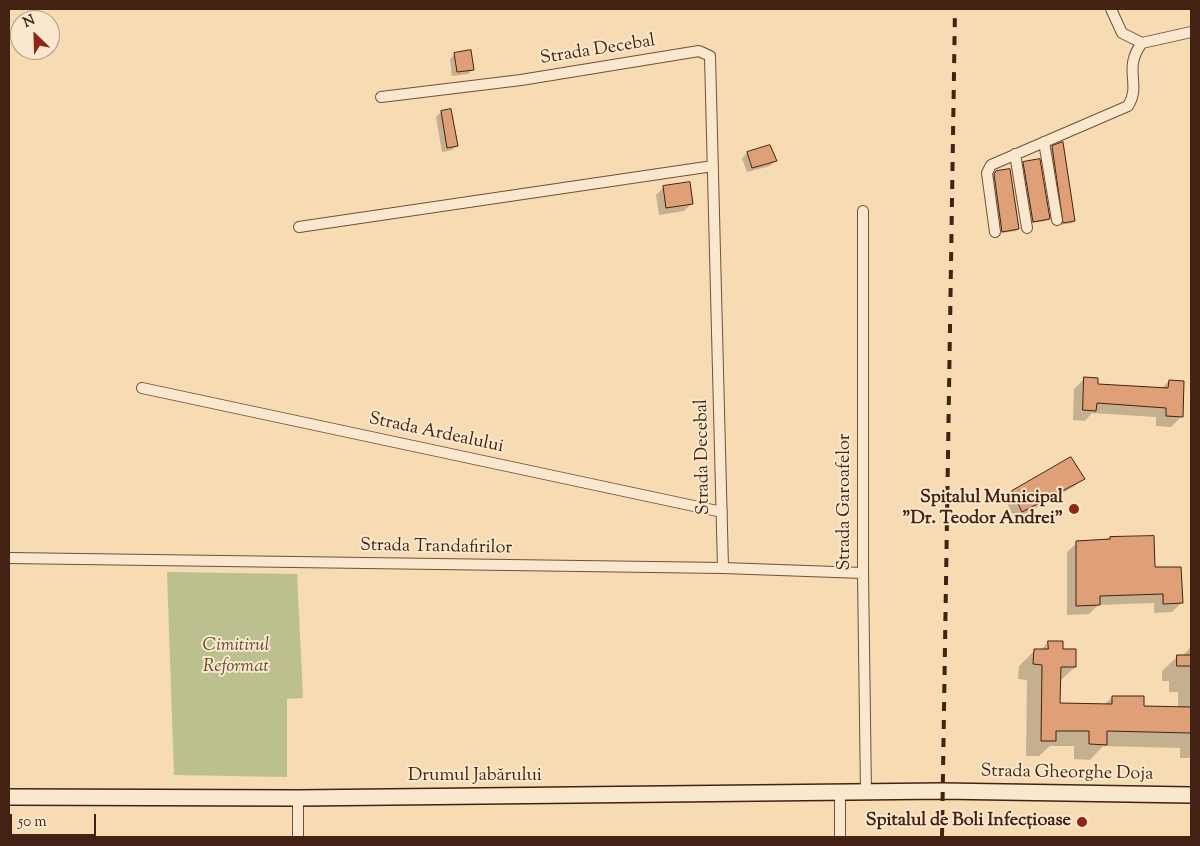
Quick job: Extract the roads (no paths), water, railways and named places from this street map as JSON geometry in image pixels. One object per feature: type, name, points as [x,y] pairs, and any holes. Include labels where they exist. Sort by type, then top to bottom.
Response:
[{"type":"main road","name":"Drumul Jabărului","points":[[9,797],[298,798],[942,791]]},
{"type":"main road","name":"Strada Gheorghe Doja","points":[[942,791],[1191,795]]},
{"type":"street","points":[[1111,9],[1122,33],[1142,43],[1191,32]]},
{"type":"street","points":[[995,232],[988,172],[991,165],[1128,106],[1133,97],[1131,61],[1142,43]]},
{"type":"street","name":"Strada Decebal","points":[[380,97],[521,80],[699,51],[710,56],[723,568]]},
{"type":"street","points":[[1044,142],[1057,220]]},
{"type":"street","points":[[1015,154],[1027,228]]},
{"type":"street","points":[[299,226],[713,166]]},
{"type":"street","name":"Strada Garoafelor","points":[[863,211],[863,573],[866,793]]},
{"type":"street","name":"Strada Ardealului","points":[[142,388],[722,512]]},
{"type":"street","name":"Strada Trandafirilor","points":[[9,558],[723,568],[863,573]]},
{"type":"street","points":[[840,793],[840,837]]},
{"type":"street","points":[[298,798],[298,837]]},
{"type":"railway","points":[[942,837],[955,9]]},
{"type":"place","name":"Spitalul Municipal \"Dr. Teodor Andrei\"","points":[[1074,509]]},
{"type":"place","name":"Spitalul de Boli Infecțioase","points":[[1082,822]]},
{"type":"park label","name":"Cimitirul Reformat","points":[[236,658]]}]
